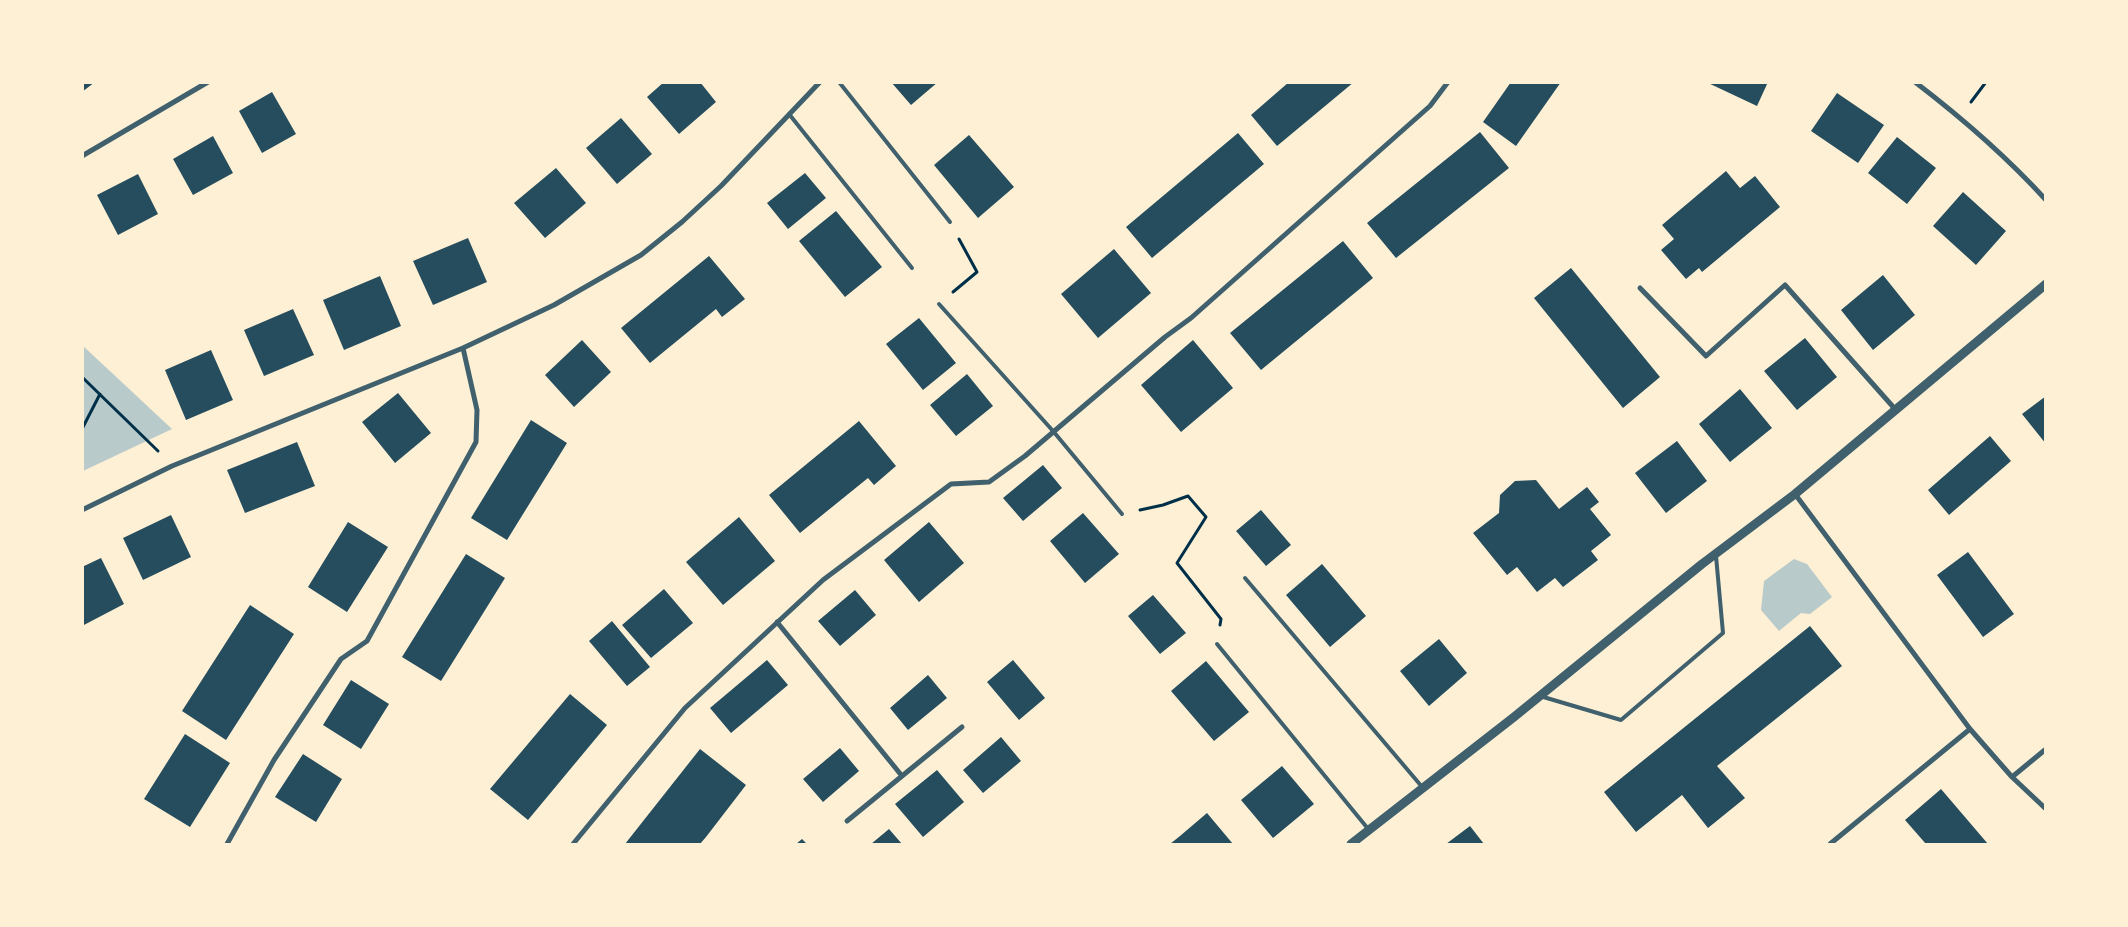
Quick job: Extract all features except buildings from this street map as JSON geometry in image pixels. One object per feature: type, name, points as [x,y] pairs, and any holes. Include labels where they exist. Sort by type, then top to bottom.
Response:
[{"type":"street","points":[[82,156],[208,82]]},
{"type":"street","points":[[82,510],[172,466],[463,348],[554,305],[641,255],[682,222],[714,192],[820,82]]},
{"type":"street","points":[[573,844],[686,708],[823,580],[951,484],[989,482],[1025,456],[1165,337],[1191,318],[1430,106],[1448,82]]},
{"type":"street","points":[[1915,82],[1960,116],[2019,171],[2046,200]]},
{"type":"street","points":[[1351,844],[1540,696],[1716,553],[1795,494],[2046,284]]},
{"type":"street","points":[[1640,288],[1706,356],[1786,285],[1895,409]]},
{"type":"street","points":[[227,844],[274,760],[341,659],[367,641],[476,442],[477,410],[463,348]]},
{"type":"street","points":[[1795,494],[1970,729],[2012,776],[2046,809]]},
{"type":"street","points":[[777,622],[902,776]]},
{"type":"street","points":[[848,821],[962,727]]},
{"type":"street","points":[[1830,844],[1970,729]]},
{"type":"street","points":[[2012,776],[2046,749]]},
{"type":"lane","points":[[838,82],[950,222]]},
{"type":"lane","points":[[789,114],[912,268]]},
{"type":"lane","points":[[939,304],[1053,431],[1122,514]]},
{"type":"lane","points":[[1540,696],[1621,720],[1723,633],[1716,553]]},
{"type":"lane","points":[[1244,578],[1423,789]]},
{"type":"lane","points":[[1217,644],[1370,830]]},
{"type":"path","points":[[939,304],[977,272],[950,222]]},
{"type":"path","points":[[82,377],[143,435]]},
{"type":"path","points":[[82,429],[100,394]]},
{"type":"path","points":[[1163,505],[1188,496],[1206,517],[1177,563],[1221,619],[1217,644]]},
{"type":"shaded area","points":[[82,345],[172,429],[83,471],[82,471]]},
{"type":"shaded area","points":[[1794,559],[1807,564],[1832,597],[1810,614],[1801,613],[1779,631],[1761,610],[1764,581]]}]
